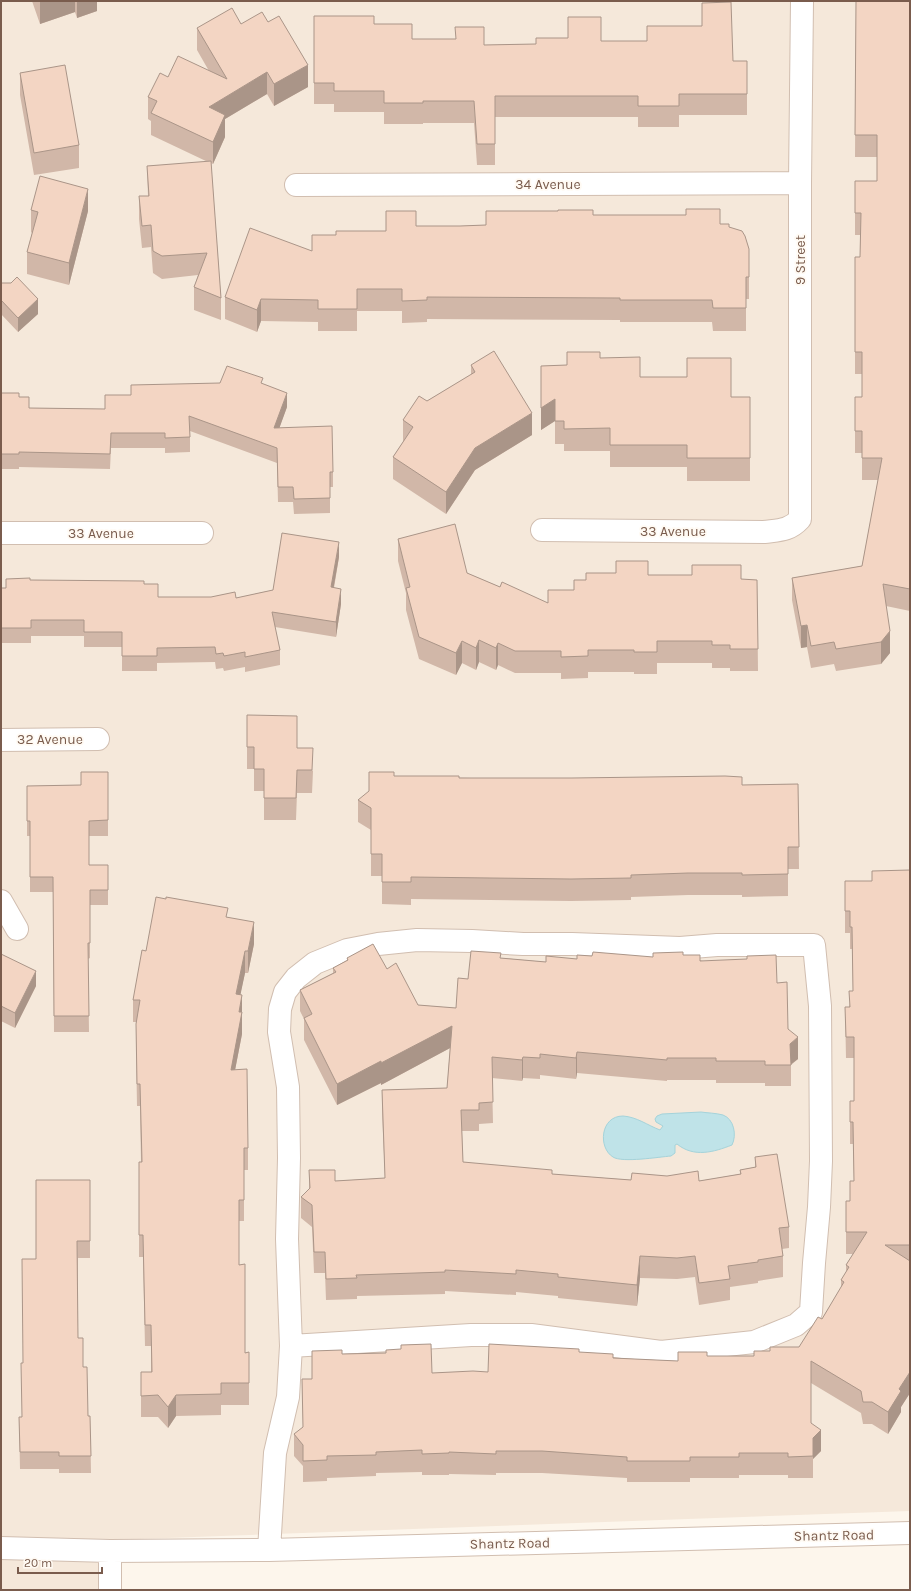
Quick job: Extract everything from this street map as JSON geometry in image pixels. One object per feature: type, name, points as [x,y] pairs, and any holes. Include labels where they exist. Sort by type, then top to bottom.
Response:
[{"type":"street","name":"9 Street","points":[[800,519],[800,184],[802,1]]},
{"type":"street","name":"34 Avenue","points":[[296,185],[800,184]]},
{"type":"street","name":"33 Avenue","points":[[542,530],[764,532],[781,530],[793,526],[800,519]]},
{"type":"street","name":"33 Avenue","points":[[1,533],[202,534]]},
{"type":"street","name":"32 Avenue","points":[[1,740],[98,739]]},
{"type":"street","points":[[1,901],[17,929]]},
{"type":"street","points":[[269,1550],[275,1453],[288,1397],[291,1346],[287,1239],[289,1158],[288,1087],[279,1032],[280,1009],[284,992],[296,978],[316,963],[347,950],[378,944],[417,940],[680,948],[717,945],[814,945],[820,1006],[820,1207],[811,1312],[796,1325],[754,1342],[661,1352],[531,1335],[471,1335],[291,1346]]},
{"type":"street","name":"Shantz Road","points":[[1,1548],[110,1551],[269,1550],[910,1533]]},
{"type":"street","points":[[110,1551],[110,1590]]},
{"type":"shaded area","points":[[1,1],[910,1],[910,1511],[111,1540],[111,1590],[1,1590]]},
{"type":"water","points":[[701,1112],[723,1115],[730,1120],[734,1128],[734,1141],[732,1145],[718,1150],[697,1152],[690,1151],[677,1144],[675,1145],[675,1153],[671,1156],[632,1160],[624,1160],[613,1157],[608,1153],[605,1147],[604,1133],[606,1127],[615,1117],[623,1116],[633,1118],[660,1130],[663,1126],[656,1122],[655,1119],[657,1116],[662,1114]]},
{"type":"building","points":[[856,1],[910,1],[910,589],[883,584],[890,631],[881,642],[836,649],[834,642],[811,646],[807,625],[801,626],[792,578],[862,566],[882,458],[862,458],[862,431],[855,431],[855,397],[862,397],[862,352],[855,352],[855,257],[860,257],[861,213],[855,213],[855,181],[877,181],[877,135],[855,135]]},
{"type":"building","points":[[731,2],[733,61],[747,61],[747,94],[679,94],[679,106],[638,106],[638,96],[495,96],[495,144],[477,144],[474,101],[384,103],[384,91],[334,91],[334,83],[314,83],[314,16],[374,16],[374,24],[412,24],[412,39],[456,39],[455,27],[484,27],[484,45],[536,44],[536,38],[568,38],[568,17],[601,17],[601,41],[647,41],[647,26],[702,26],[702,3]]},
{"type":"building","points":[[232,8],[241,24],[262,12],[268,22],[279,16],[308,65],[274,84],[267,72],[209,107],[225,115],[213,142],[151,113],[157,101],[148,97],[160,73],[168,77],[178,56],[227,79],[197,28]]},
{"type":"building","points":[[65,65],[79,145],[34,153],[20,73]]},
{"type":"building","points":[[211,161],[221,298],[194,287],[207,253],[162,256],[153,251],[151,225],[142,226],[139,196],[149,196],[147,166]]},
{"type":"building","points":[[40,176],[88,189],[69,263],[27,252],[38,212],[31,210]]},
{"type":"building","points":[[686,209],[720,209],[720,224],[729,224],[729,227],[742,231],[749,249],[749,277],[746,277],[746,308],[713,308],[712,300],[620,300],[620,298],[427,297],[427,300],[402,301],[402,289],[357,289],[357,309],[318,309],[318,300],[261,299],[257,310],[225,297],[250,228],[312,251],[312,235],[336,235],[336,231],[386,231],[386,211],[416,211],[416,226],[460,226],[486,225],[486,211],[593,210],[593,215],[686,215]]},
{"type":"building","points":[[17,277],[38,299],[18,318],[1,300],[1,283],[11,283]]},
{"type":"building","points":[[494,351],[532,413],[475,448],[446,492],[393,457],[413,427],[403,420],[419,396],[427,401],[475,372],[471,365]]},
{"type":"building","points":[[567,352],[600,352],[600,358],[640,357],[640,377],[687,377],[687,358],[731,358],[731,397],[750,397],[750,458],[687,458],[687,445],[610,445],[610,428],[564,429],[564,421],[555,421],[555,399],[541,408],[541,366],[567,365]]},
{"type":"building","points":[[227,366],[263,378],[261,383],[287,393],[274,428],[332,426],[333,472],[330,472],[330,498],[294,499],[293,487],[278,487],[277,448],[189,416],[190,437],[165,438],[165,433],[111,433],[110,454],[19,452],[19,454],[1,454],[1,393],[19,393],[19,397],[29,397],[29,408],[105,409],[105,395],[131,395],[131,385],[220,383]]},
{"type":"building","points":[[455,524],[467,573],[500,587],[502,582],[548,603],[548,590],[574,590],[574,580],[586,580],[586,573],[616,573],[616,561],[648,561],[648,575],[692,575],[692,565],[741,565],[741,579],[757,580],[758,649],[730,649],[730,645],[712,645],[712,641],[657,641],[657,652],[634,652],[634,650],[588,650],[588,656],[561,657],[561,651],[515,651],[498,643],[496,648],[479,640],[476,648],[462,641],[456,653],[419,637],[406,588],[410,587],[398,539]]},
{"type":"building","points":[[282,533],[339,542],[331,587],[341,589],[336,622],[272,612],[280,650],[245,657],[245,652],[224,656],[223,653],[216,654],[215,647],[157,648],[157,656],[122,656],[122,632],[84,632],[84,620],[31,620],[31,628],[1,628],[1,588],[6,588],[6,579],[30,578],[30,580],[144,581],[144,584],[158,584],[158,597],[211,597],[235,592],[236,598],[273,590]]},
{"type":"building","points":[[247,715],[297,716],[297,748],[313,748],[312,770],[297,770],[296,798],[264,798],[264,769],[254,769],[254,747],[247,747]]},
{"type":"building","points":[[81,772],[108,772],[108,820],[89,821],[89,865],[108,865],[108,890],[90,890],[90,943],[88,943],[89,1016],[54,1016],[53,877],[30,877],[30,821],[27,821],[27,786],[81,785]]},
{"type":"building","points":[[369,772],[394,772],[394,776],[459,776],[459,778],[725,776],[742,777],[742,785],[798,784],[799,847],[788,847],[788,874],[742,875],[742,873],[688,873],[631,875],[631,878],[571,879],[411,877],[411,882],[382,882],[382,854],[371,854],[371,808],[358,800],[369,791]]},
{"type":"building","points":[[910,870],[910,1245],[885,1245],[910,1261],[910,1372],[899,1389],[901,1391],[888,1412],[872,1402],[863,1402],[861,1391],[811,1361],[811,1423],[821,1430],[813,1438],[813,1456],[788,1457],[788,1453],[739,1453],[739,1457],[690,1457],[690,1461],[627,1461],[627,1457],[542,1451],[496,1451],[496,1454],[449,1452],[422,1454],[422,1450],[376,1452],[376,1455],[327,1456],[327,1460],[303,1461],[303,1445],[294,1434],[303,1427],[302,1379],[312,1379],[312,1351],[342,1350],[342,1354],[386,1353],[386,1350],[401,1349],[401,1345],[431,1344],[432,1373],[473,1371],[488,1372],[489,1344],[579,1349],[579,1352],[613,1354],[613,1358],[678,1361],[678,1352],[707,1352],[707,1356],[754,1356],[754,1351],[770,1351],[770,1347],[799,1347],[818,1317],[822,1319],[844,1282],[841,1280],[849,1267],[846,1265],[867,1232],[846,1232],[846,1201],[850,1201],[850,1181],[854,1181],[853,1122],[850,1122],[850,1101],[854,1101],[854,1037],[846,1037],[845,1007],[850,1007],[849,991],[853,991],[852,927],[850,927],[850,911],[845,911],[845,881],[872,881],[872,871]]},
{"type":"building","points":[[156,897],[166,899],[166,897],[228,908],[226,917],[254,922],[248,951],[245,951],[236,994],[242,995],[239,1012],[242,1012],[231,1070],[247,1069],[248,1148],[244,1148],[244,1200],[239,1200],[239,1265],[245,1264],[245,1353],[249,1352],[249,1383],[221,1383],[221,1394],[176,1395],[168,1407],[158,1395],[141,1396],[141,1372],[152,1372],[151,1325],[145,1325],[143,1235],[139,1235],[139,1162],[142,1162],[140,1084],[137,1084],[136,1024],[140,1000],[133,1000],[142,950],[146,951]]},
{"type":"building","points":[[373,944],[387,969],[396,963],[418,1005],[456,1008],[458,978],[468,979],[471,951],[501,953],[500,958],[546,962],[546,956],[577,959],[577,955],[592,956],[593,952],[653,957],[653,953],[683,952],[683,955],[700,955],[700,961],[747,959],[747,956],[776,955],[777,983],[787,982],[788,1029],[798,1037],[790,1044],[791,1065],[765,1065],[765,1061],[716,1061],[716,1058],[667,1058],[667,1060],[577,1052],[576,1058],[540,1054],[540,1058],[523,1057],[522,1060],[492,1057],[493,1102],[479,1103],[479,1110],[461,1110],[463,1162],[552,1170],[552,1174],[631,1180],[632,1173],[667,1176],[698,1171],[699,1181],[741,1174],[740,1170],[756,1167],[755,1157],[777,1154],[789,1227],[779,1228],[783,1256],[758,1260],[758,1262],[728,1266],[730,1279],[699,1283],[695,1256],[677,1258],[640,1256],[637,1285],[558,1277],[558,1274],[516,1270],[516,1274],[445,1270],[445,1272],[356,1275],[357,1278],[326,1279],[325,1252],[314,1252],[312,1205],[301,1197],[310,1188],[309,1170],[335,1170],[335,1181],[385,1178],[382,1090],[447,1088],[452,1026],[337,1084],[304,1018],[312,1014],[300,990],[336,972],[333,968],[348,960],[347,958]]},
{"type":"building","points":[[1,954],[36,971],[15,1013],[1,1006]]},
{"type":"building","points":[[36,1180],[90,1180],[90,1241],[77,1241],[78,1338],[83,1338],[83,1367],[87,1367],[88,1416],[90,1416],[91,1456],[59,1456],[59,1452],[20,1452],[19,1417],[22,1417],[21,1363],[23,1363],[22,1259],[36,1259]]}]
